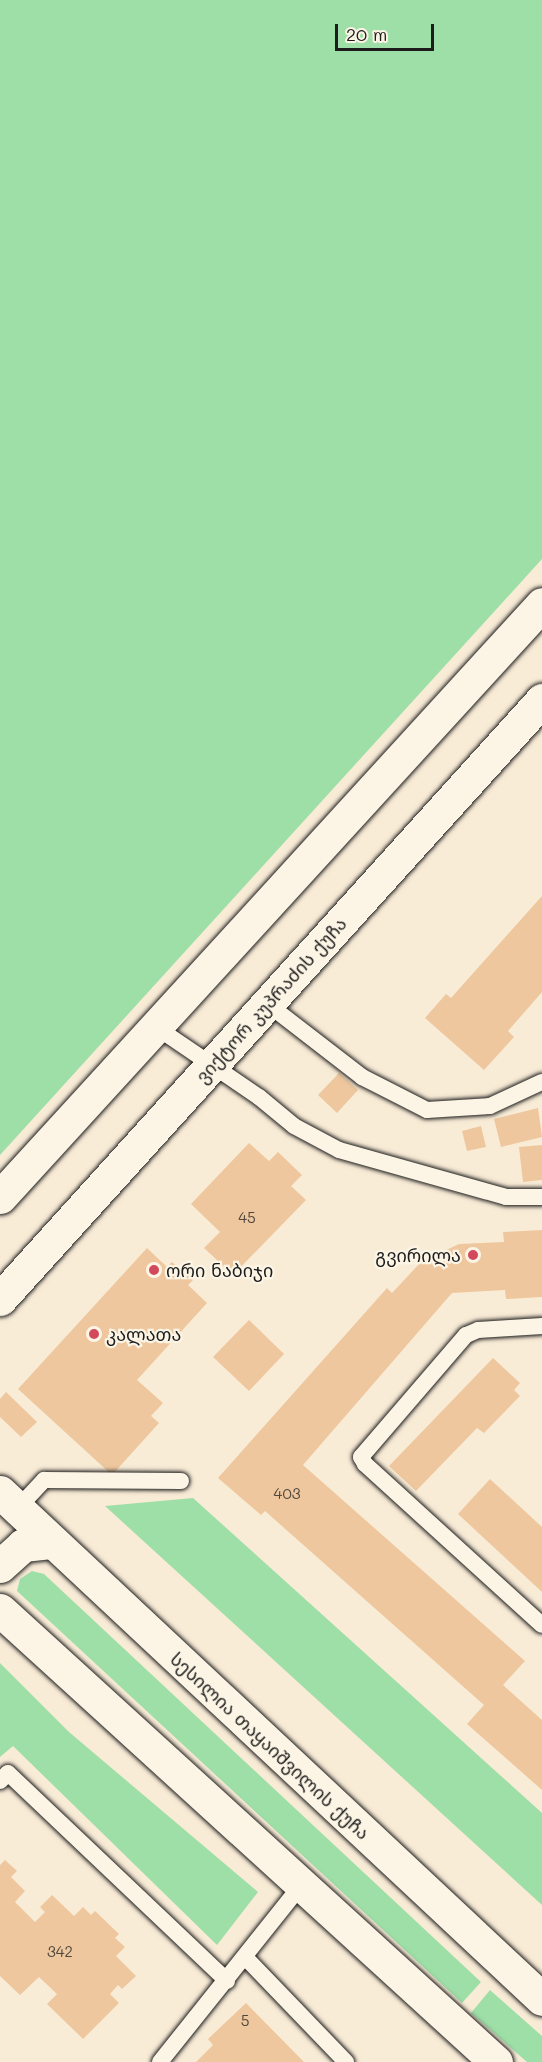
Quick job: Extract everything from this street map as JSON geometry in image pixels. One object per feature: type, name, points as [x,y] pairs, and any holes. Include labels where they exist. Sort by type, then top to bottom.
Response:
[{"type":"main road","points":[[0,1197],[542,604]]},
{"type":"main road","name":"ვიქტორ კუპრაძის ქუჩა","points":[[0,1299],[269,1005],[542,700]]},
{"type":"main road","name":"სესილია თაყაიშვილის ქუჩა","points":[[9,1501],[542,1999]]},
{"type":"main road","points":[[0,1566],[23,1545],[53,1542]]},
{"type":"main road","points":[[0,1610],[496,2062]]},
{"type":"lane","points":[[269,1005],[362,1077],[428,1110],[490,1107],[542,1082]]},
{"type":"lane","points":[[156,1027],[213,1065],[294,1126],[339,1150],[506,1197],[542,1197]]},
{"type":"lane","points":[[542,1326],[471,1331],[361,1456],[365,1464],[542,1625]]},
{"type":"lane","points":[[9,1501],[44,1480],[181,1481]]},
{"type":"lane","points":[[0,1781],[8,1773],[227,1981]]},
{"type":"lane","points":[[160,2062],[227,1981],[302,1884]]},
{"type":"lane","points":[[245,1957],[346,2062]]},
{"type":"green space","points":[[0,0],[542,0],[542,559],[0,1155]]},
{"type":"green space","points":[[193,1498],[542,1813],[542,1905],[105,1506]]},
{"type":"green space","points":[[32,1571],[44,1574],[481,1982],[462,2003],[17,1591],[20,1579]]},
{"type":"green space","points":[[0,1663],[69,1732],[258,1892],[217,1945],[13,1746],[0,1757]]},
{"type":"green space","points":[[490,1990],[542,2036],[542,2062],[527,2062],[471,2013]]},
{"type":"building","points":[[542,896],[542,992],[508,1031],[514,1037],[484,1070],[425,1018],[446,994],[451,998]]},
{"type":"building","points":[[339,1073],[358,1090],[337,1113],[318,1095]]},
{"type":"building","points":[[538,1108],[542,1137],[501,1147],[494,1119]]},
{"type":"building","points":[[481,1126],[486,1147],[467,1151],[462,1131]]},
{"type":"building","points":[[249,1143],[269,1161],[278,1152],[302,1175],[291,1186],[306,1200],[233,1275],[204,1248],[220,1232],[191,1204]]},
{"type":"building","points":[[542,1145],[542,1180],[523,1182],[519,1147]]},
{"type":"building","points":[[542,1230],[542,1297],[506,1299],[505,1290],[452,1293],[303,1465],[525,1661],[503,1685],[542,1720],[542,1790],[467,1724],[484,1705],[265,1511],[261,1515],[218,1478],[387,1288],[392,1293],[421,1262],[459,1244],[504,1242],[503,1232]]},
{"type":"building","points":[[147,1248],[167,1267],[172,1262],[193,1280],[188,1285],[207,1303],[137,1380],[163,1403],[151,1416],[159,1423],[112,1475],[18,1389]]},
{"type":"building","points":[[249,1320],[284,1354],[249,1391],[213,1357]]},
{"type":"building","points":[[493,1358],[520,1383],[514,1390],[520,1396],[484,1433],[477,1428],[416,1491],[389,1466]]},
{"type":"building","points":[[6,1392],[37,1422],[21,1437],[0,1417],[0,1399]]},
{"type":"building","points":[[490,1479],[542,1527],[542,1592],[458,1514]]},
{"type":"building","points":[[5,1860],[17,1871],[11,1877],[25,1891],[15,1902],[35,1922],[45,1912],[40,1907],[52,1895],[74,1916],[83,1907],[91,1915],[95,1911],[119,1934],[115,1938],[125,1947],[116,1956],[136,1976],[122,1989],[118,1985],[110,1994],[119,2003],[83,2039],[47,2004],[57,1994],[39,1977],[20,1995],[0,1976],[0,1865]]},
{"type":"building","points":[[246,2003],[304,2062],[196,2062],[213,2045],[208,2039]]},
{"type":"place","name":"გვირილა","points":[[473,1255]]},
{"type":"place","name":"ორი ნაბიჯი","points":[[154,1270]]},
{"type":"place","name":"კალათა","points":[[94,1334]]}]
